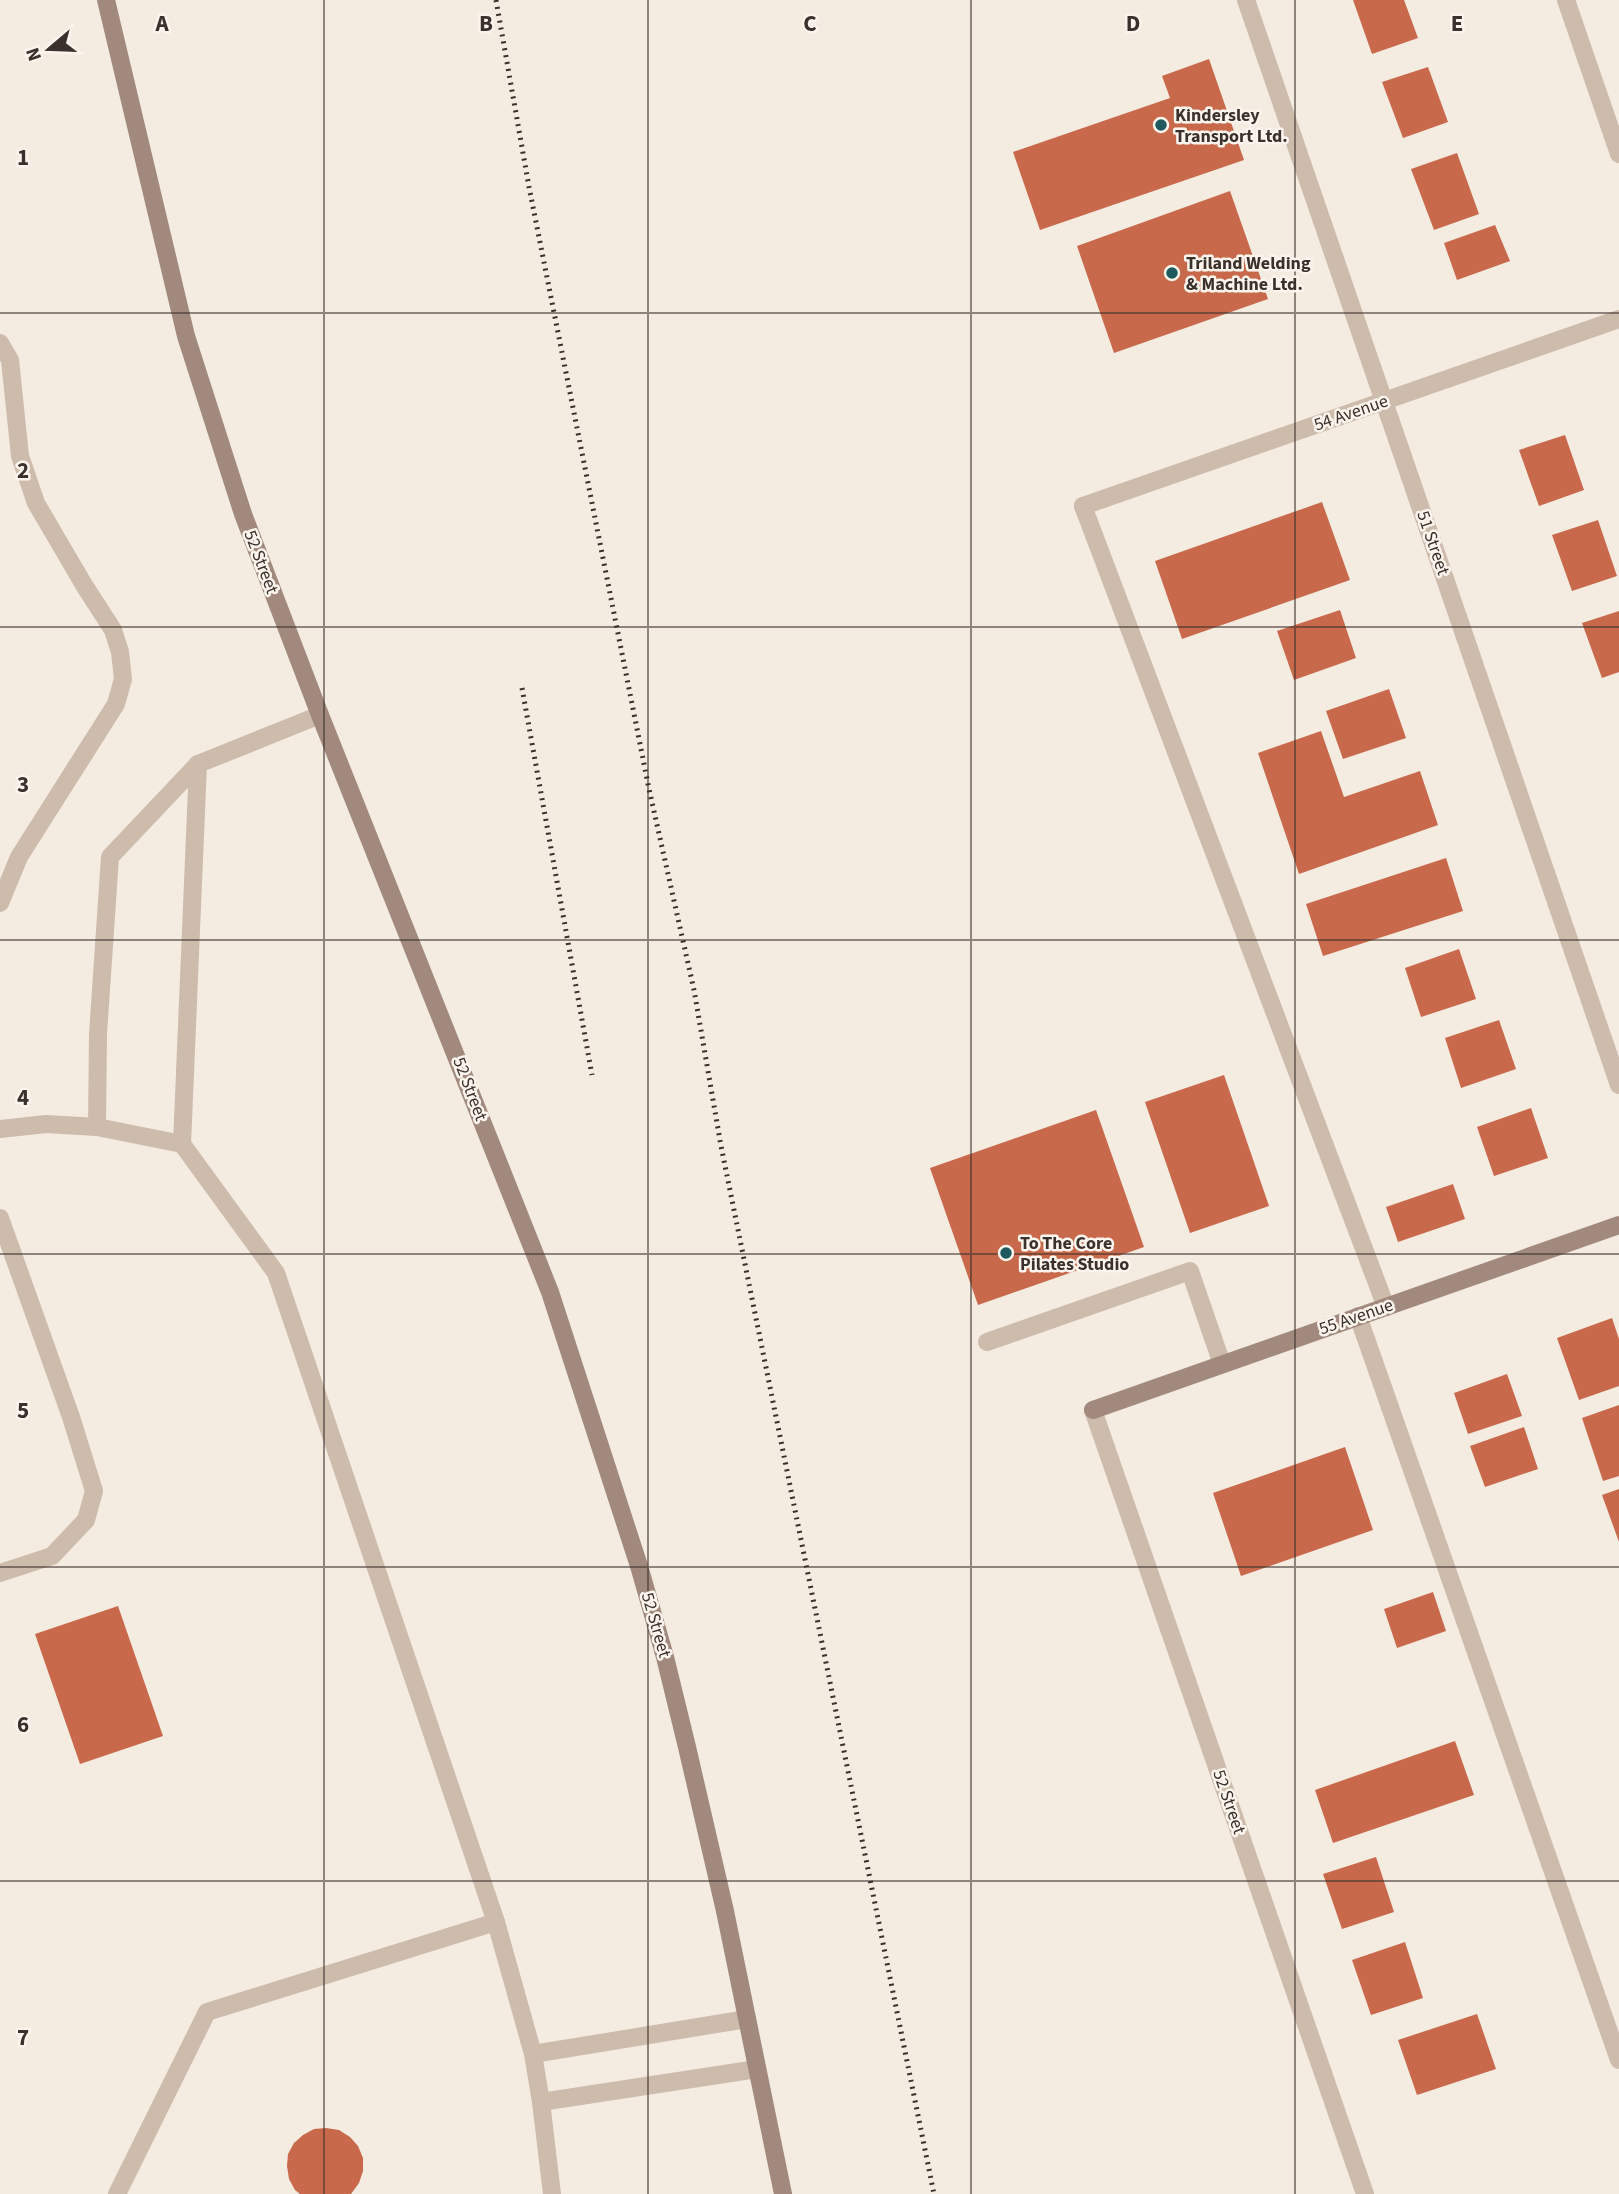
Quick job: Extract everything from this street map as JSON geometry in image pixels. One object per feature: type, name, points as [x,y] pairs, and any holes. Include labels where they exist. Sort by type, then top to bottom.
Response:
[{"type":"main road","name":"52 Street","points":[[106,0],[186,335],[243,514],[320,715],[550,1292],[639,1566],[665,1657],[719,1886],[783,2194]]},
{"type":"main road","name":"55 Avenue","points":[[1093,1410],[1619,1225]]},
{"type":"street","name":"51 Street","points":[[1246,0],[1619,1086]]},
{"type":"street","points":[[1566,0],[1619,154]]},
{"type":"street","name":"54 Avenue","points":[[1386,1307],[1083,506],[1619,319]]},
{"type":"street","points":[[0,343],[10,360],[20,456],[36,503],[113,630],[120,652],[123,679],[116,704],[19,857],[0,903]]},
{"type":"street","points":[[97,1127],[98,1034],[110,857],[198,764],[320,715]]},
{"type":"street","points":[[198,764],[182,1144],[276,1273],[496,1922],[533,2054],[552,2194]]},
{"type":"street","points":[[0,1129],[46,1124],[97,1127],[182,1144]]},
{"type":"street","points":[[0,1218],[71,1417],[94,1492],[86,1520],[52,1556],[0,1573]]},
{"type":"street","points":[[987,1342],[1190,1271],[1222,1364]]},
{"type":"street","points":[[1358,1317],[1619,2060]]},
{"type":"street","name":"52 Street","points":[[1093,1410],[1365,2194]]},
{"type":"street","points":[[117,2194],[206,2012],[496,1922]]},
{"type":"street","points":[[533,2054],[747,2019]]},
{"type":"street","points":[[541,2102],[757,2069]]},
{"type":"building","points":[[1353,0],[1404,0],[1418,38],[1372,54]]},
{"type":"building","name":"Kindersley Transport Ltd.","points":[[1209,59],[1244,160],[1040,230],[1013,152],[1170,98],[1162,76]]},
{"type":"building","points":[[1428,67],[1448,122],[1403,138],[1382,82]]},
{"type":"building","points":[[1457,153],[1479,214],[1434,230],[1411,169]]},
{"type":"building","name":"Triland Welding & Machine Ltd.","points":[[1230,191],[1268,299],[1114,353],[1077,246]]},
{"type":"building","points":[[1495,225],[1510,261],[1457,280],[1444,243]]},
{"type":"building","points":[[1565,435],[1584,490],[1539,506],[1519,450]]},
{"type":"building","points":[[1322,502],[1350,580],[1182,639],[1155,561]]},
{"type":"building","points":[[1598,520],[1617,576],[1572,591],[1552,535]]},
{"type":"building","points":[[1340,610],[1356,658],[1294,680],[1277,631]]},
{"type":"building","points":[[1619,611],[1619,672],[1602,678],[1582,623]]},
{"type":"building","points":[[1389,689],[1406,738],[1343,759],[1326,711]]},
{"type":"building","points":[[1321,731],[1344,797],[1420,771],[1438,825],[1299,874],[1258,753]]},
{"type":"building","points":[[1446,858],[1463,911],[1323,956],[1306,904]]},
{"type":"building","points":[[1459,949],[1476,999],[1421,1017],[1405,968]]},
{"type":"building","points":[[1499,1020],[1516,1069],[1461,1088],[1445,1038]]},
{"type":"building","points":[[1224,1075],[1269,1206],[1190,1233],[1145,1102]]},
{"type":"building","points":[[1531,1108],[1548,1158],[1494,1176],[1477,1127]]},
{"type":"building","points":[[1096,1110],[1144,1247],[978,1305],[930,1168]]},
{"type":"building","points":[[1453,1184],[1465,1219],[1398,1242],[1386,1207]]},
{"type":"building","points":[[1612,1318],[1619,1339],[1619,1386],[1579,1400],[1557,1338]]},
{"type":"building","points":[[1507,1374],[1522,1416],[1468,1434],[1454,1393]]},
{"type":"building","points":[[1619,1405],[1619,1476],[1603,1481],[1582,1418]]},
{"type":"building","points":[[1524,1427],[1538,1469],[1485,1487],[1470,1446]]},
{"type":"building","points":[[1345,1447],[1373,1530],[1241,1576],[1213,1493]]},
{"type":"building","points":[[1619,1489],[1619,1542],[1602,1495]]},
{"type":"building","points":[[1433,1592],[1446,1631],[1397,1648],[1384,1609]]},
{"type":"building","points":[[118,1606],[163,1736],[80,1764],[35,1634]]},
{"type":"building","points":[[1455,1741],[1474,1795],[1333,1843],[1315,1790]]},
{"type":"building","points":[[1376,1857],[1394,1912],[1342,1929],[1323,1874]]},
{"type":"building","points":[[1405,1942],[1423,1998],[1371,2015],[1352,1960]]},
{"type":"building","points":[[1477,2014],[1496,2069],[1417,2095],[1398,2040]]},
{"type":"building","points":[[314,2129],[339,2130],[358,2146],[363,2158],[359,2183],[351,2194],[300,2194],[289,2179],[288,2154],[294,2143],[303,2135]]},
{"type":"railway","points":[[496,0],[529,187],[649,789],[694,990],[721,1146],[934,2194]]},
{"type":"railway","points":[[522,688],[592,1075]]},
{"type":"place","name":"Kindersley Transport Ltd.","points":[[1161,125]]},
{"type":"place","name":"Triland Welding & Machine Ltd.","points":[[1172,273]]},
{"type":"place","name":"To The Core Pilates Studio","points":[[1006,1253]]}]
